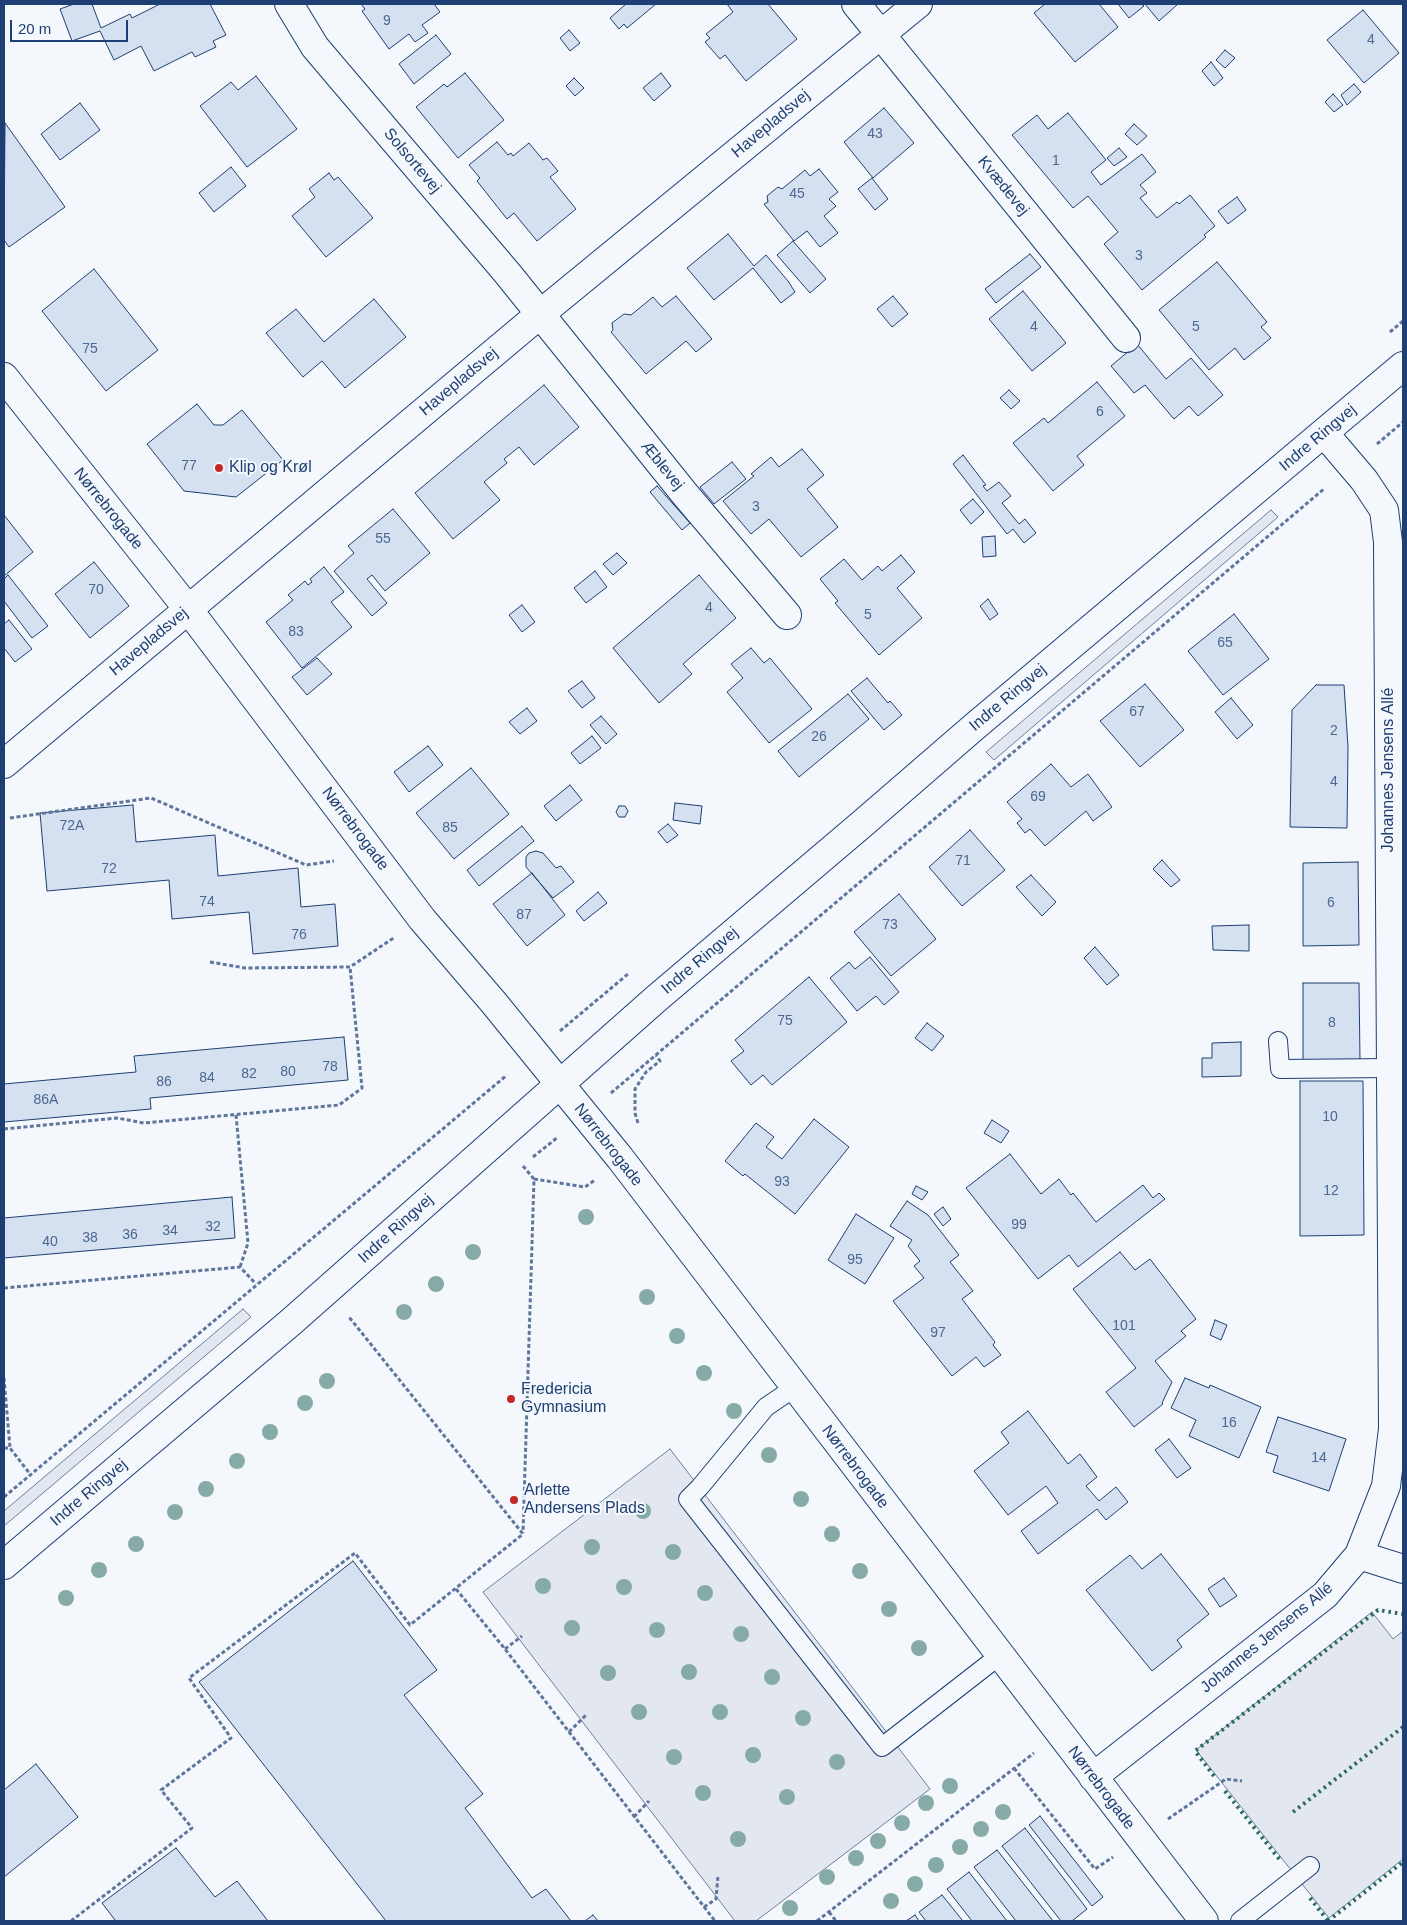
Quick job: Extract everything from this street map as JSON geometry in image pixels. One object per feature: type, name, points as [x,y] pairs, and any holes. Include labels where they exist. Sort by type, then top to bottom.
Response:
[{"type":"street","name":"Solsortevej","points":[[290,4],[315,47],[508,274],[540,315]]},
{"type":"street","name":"Kvædevej","points":[[856,4],[1126,338]]},
{"type":"street","name":"Havepladsvej","points":[[4,764],[540,315],[918,4]]},
{"type":"street","name":"Æblevej","points":[[540,315],[787,615]]},
{"type":"street","name":"Indre Ringvej","points":[[4,1565],[291,1322],[628,1022],[974,727],[1403,366]]},
{"type":"street","name":"Nørrebrogade","points":[[8,392],[188,609],[422,919],[505,1016],[585,1115],[1204,1921]]},
{"type":"street","name":"Johannes Jensens Allé","points":[[1093,1777],[1325,1595],[1359,1555],[1386,1486],[1392,1438],[1398,1276],[1391,1068],[1388,542],[1384,510],[1352,466],[1324,433]]},
{"type":"street","points":[[1359,1555],[1403,1569]]},
{"type":"lane","points":[[1278,1041],[1280,1068],[1391,1068]]},
{"type":"lane","points":[[794,1388],[766,1407],[700,1488],[688,1498],[882,1747],[999,1656]]},
{"type":"lane","points":[[1240,1921],[1310,1866]]},
{"type":"path","points":[[596,1179],[585,1187],[534,1179],[522,1166],[585,1115],[1403,422]]},
{"type":"path","points":[[10,818],[151,798],[306,865],[334,861],[367,846]]},
{"type":"path","points":[[210,962],[245,968],[350,967],[422,919]]},
{"type":"path","points":[[4,1128],[117,1118],[144,1123],[339,1105],[362,1088],[350,967]]},
{"type":"path","points":[[641,1129],[635,1113],[635,1089],[646,1072],[660,1060],[656,1055]]},
{"type":"path","points":[[236,1115],[248,1243],[240,1267]]},
{"type":"path","points":[[70,1921],[192,1828],[161,1790],[230,1738],[189,1678],[355,1553],[410,1625],[523,1534],[534,1179]]},
{"type":"path","points":[[240,1267],[256,1284]]},
{"type":"path","points":[[4,1288],[240,1267]]},
{"type":"path","points":[[347,1314],[523,1534]]},
{"type":"path","points":[[4,1378],[10,1448],[30,1474]]},
{"type":"path","points":[[4,1448],[10,1448]]},
{"type":"path","points":[[456,1589],[505,1649],[715,1921]]},
{"type":"path","points":[[505,1649],[522,1636]]},
{"type":"path","points":[[568,1732],[586,1715]]},
{"type":"path","points":[[817,1921],[1060,1734]]},
{"type":"path","points":[[634,1817],[648,1802]]},
{"type":"path","points":[[704,1907],[716,1899],[718,1876]]},
{"type":"path","points":[[829,1912],[836,1921]]},
{"type":"shaded area","points":[[1271,510],[1278,517],[994,760],[986,752]]},
{"type":"shaded area","points":[[243,1309],[251,1317],[4,1526],[4,1511]]},
{"type":"shaded area","points":[[670,1449],[930,1789],[756,1921],[735,1921],[483,1592]]},
{"type":"shaded area","points":[[1372,1612],[1393,1639],[1403,1631],[1403,1859],[1329,1918],[1196,1750]]},
{"type":"building","points":[[74,4],[92,4],[101,28],[130,14],[132,18],[160,4],[210,4],[226,35],[213,41],[216,47],[195,57],[192,52],[154,71],[141,46],[114,60],[100,31],[72,41],[60,9]]},
{"type":"building","points":[[361,4],[434,4],[440,12],[422,25],[428,33],[415,42],[409,34],[389,49],[362,11],[365,9]]},
{"type":"building","points":[[626,4],[656,4],[627,28],[624,24],[619,29],[610,18]]},
{"type":"building","points":[[727,4],[768,4],[797,39],[746,81],[725,55],[720,59],[705,42],[710,38],[706,34],[733,12]]},
{"type":"building","points":[[1045,4],[1099,4],[1118,27],[1075,62],[1034,13]]},
{"type":"building","points":[[1118,4],[1141,4],[1144,6],[1129,18]]},
{"type":"building","points":[[1145,4],[1178,4],[1159,21]]},
{"type":"building","points":[[1363,10],[1399,53],[1364,83],[1327,40]]},
{"type":"building","points":[[569,30],[580,43],[570,51],[560,38]]},
{"type":"building","points":[[436,35],[451,54],[414,84],[399,64]]},
{"type":"building","points":[[1225,50],[1235,58],[1225,68],[1216,60]]},
{"type":"building","points":[[1211,62],[1223,78],[1214,86],[1202,71]]},
{"type":"building","points":[[465,73],[504,120],[458,158],[416,107],[444,84],[447,87]]},
{"type":"building","points":[[661,73],[671,86],[654,101],[643,88]]},
{"type":"building","points":[[256,76],[297,129],[247,167],[200,106],[231,82],[238,90]]},
{"type":"building","points":[[574,78],[584,88],[575,96],[566,86]]},
{"type":"building","points":[[1354,84],[1361,92],[1347,105],[1341,95]]},
{"type":"building","points":[[1333,94],[1343,105],[1334,112],[1325,102]]},
{"type":"building","points":[[80,103],[100,130],[60,160],[41,134]]},
{"type":"building","points":[[884,108],[914,143],[873,178],[844,142]]},
{"type":"building","points":[[1068,113],[1106,160],[1091,172],[1101,185],[1142,154],[1156,172],[1140,185],[1147,193],[1140,198],[1157,218],[1177,202],[1179,204],[1190,195],[1215,226],[1204,235],[1206,237],[1142,290],[1104,244],[1118,232],[1088,196],[1073,208],[1012,135],[1037,115],[1048,129]]},
{"type":"building","points":[[5,123],[65,207],[9,247],[4,240]]},
{"type":"building","points":[[1134,124],[1147,136],[1137,145],[1125,134]]},
{"type":"building","points":[[497,142],[508,155],[511,153],[513,156],[529,143],[543,160],[547,158],[558,171],[550,177],[576,209],[537,241],[514,213],[507,219],[477,181],[480,178],[469,165]]},
{"type":"building","points":[[1119,148],[1127,157],[1114,166],[1107,158]]},
{"type":"building","points":[[231,167],[246,186],[214,212],[199,193]]},
{"type":"building","points":[[819,169],[838,192],[829,199],[836,206],[824,216],[838,233],[820,247],[807,231],[794,241],[764,204],[768,202],[767,196],[778,187],[782,189],[805,170],[810,176]]},
{"type":"building","points":[[329,173],[334,180],[338,177],[373,218],[326,257],[292,216],[315,197],[309,189]]},
{"type":"building","points":[[872,178],[888,199],[875,210],[858,189]]},
{"type":"building","points":[[1237,197],[1246,210],[1228,224],[1218,211]]},
{"type":"building","points":[[728,234],[754,266],[766,255],[795,292],[781,303],[753,268],[714,300],[687,268]]},
{"type":"building","points":[[793,241],[826,279],[810,293],[777,255]]},
{"type":"building","points":[[1030,254],[1041,267],[996,303],[985,289]]},
{"type":"building","points":[[1217,262],[1267,322],[1261,327],[1271,338],[1244,360],[1235,348],[1209,370],[1159,310]]},
{"type":"building","points":[[94,269],[158,350],[106,391],[42,311]]},
{"type":"building","points":[[1023,291],[1066,343],[1032,371],[989,319]]},
{"type":"building","points":[[676,296],[712,339],[696,352],[686,341],[646,374],[611,332],[613,330],[612,323],[624,314],[631,315],[653,297],[662,307]]},
{"type":"building","points":[[893,296],[908,314],[892,327],[877,309]]},
{"type":"building","points":[[374,299],[406,337],[345,388],[322,361],[303,377],[266,333],[296,309],[324,342]]},
{"type":"building","points":[[1137,344],[1166,379],[1191,358],[1223,395],[1198,416],[1189,406],[1174,419],[1145,385],[1134,393],[1111,366]]},
{"type":"building","points":[[1097,382],[1125,416],[1077,456],[1084,465],[1053,491],[1013,443],[1044,418],[1048,423]]},
{"type":"building","points":[[544,385],[579,427],[534,465],[519,447],[504,459],[507,463],[484,482],[500,500],[453,539],[415,493]]},
{"type":"building","points":[[1009,390],[1020,401],[1011,409],[1000,398]]},
{"type":"building","points":[[197,404],[214,425],[223,425],[242,410],[283,460],[236,497],[184,491],[147,444]]},
{"type":"building","points":[[802,449],[824,475],[807,489],[838,527],[801,557],[769,519],[751,534],[723,501],[754,476],[751,474],[771,457],[779,467]]},
{"type":"building","points":[[963,455],[986,485],[983,486],[987,491],[999,482],[1011,496],[1002,503],[1019,524],[1025,519],[1036,533],[1024,543],[1013,529],[1007,534],[953,464]]},
{"type":"building","points":[[732,462],[746,479],[714,504],[700,487]]},
{"type":"building","points":[[657,486],[690,523],[682,530],[650,492]]},
{"type":"building","points":[[973,499],[984,512],[971,524],[960,510]]},
{"type":"building","points":[[393,509],[430,553],[385,591],[372,575],[367,579],[387,603],[372,616],[334,571],[354,553],[348,546]]},
{"type":"building","points":[[4,515],[33,552],[4,576]]},
{"type":"building","points":[[995,536],[996,556],[983,557],[982,537]]},
{"type":"building","points":[[617,553],[627,563],[613,575],[603,564]]},
{"type":"building","points":[[901,555],[915,572],[897,588],[922,618],[879,655],[835,603],[838,601],[820,579],[844,559],[862,580],[878,566],[882,571]]},
{"type":"building","points":[[94,562],[129,606],[90,638],[55,594]]},
{"type":"building","points":[[324,567],[344,592],[331,602],[352,627],[302,668],[266,622],[293,600],[288,595],[305,581],[308,585],[312,582],[310,579]]},
{"type":"building","points":[[595,571],[607,587],[586,603],[574,588]]},
{"type":"building","points":[[8,575],[48,626],[32,638],[4,601],[4,579]]},
{"type":"building","points":[[699,575],[736,618],[683,664],[692,674],[659,703],[613,648]]},
{"type":"building","points":[[988,599],[998,614],[990,620],[980,606]]},
{"type":"building","points":[[522,605],[535,622],[522,632],[509,615]]},
{"type":"building","points":[[1234,614],[1269,659],[1223,695],[1188,651]]},
{"type":"building","points":[[9,620],[32,649],[15,662],[4,648],[4,624]]},
{"type":"building","points":[[751,648],[764,663],[770,658],[812,709],[769,743],[727,692],[743,678],[731,664]]},
{"type":"building","points":[[317,658],[332,674],[307,695],[292,677]]},
{"type":"building","points":[[867,678],[888,703],[890,701],[902,715],[884,730],[851,691]]},
{"type":"building","points":[[582,681],[595,698],[582,708],[568,691]]},
{"type":"building","points":[[1145,684],[1184,730],[1140,767],[1100,721]]},
{"type":"building","points":[[1316,685],[1344,685],[1348,747],[1347,828],[1290,827],[1292,710]]},
{"type":"building","points":[[848,694],[869,719],[799,777],[778,751]]},
{"type":"building","points":[[1231,698],[1253,725],[1237,739],[1215,712]]},
{"type":"building","points":[[527,708],[537,721],[520,734],[509,722]]},
{"type":"building","points":[[601,716],[617,734],[606,744],[590,725]]},
{"type":"building","points":[[592,736],[601,748],[580,764],[571,753]]},
{"type":"building","points":[[428,746],[443,765],[409,792],[394,772]]},
{"type":"building","points":[[1051,764],[1071,787],[1088,774],[1112,807],[1093,821],[1086,811],[1045,846],[1030,829],[1025,833],[1017,823],[1022,819],[1007,802]]},
{"type":"building","points":[[471,768],[509,814],[454,859],[416,813]]},
{"type":"building","points":[[570,785],[582,800],[556,821],[544,806]]},
{"type":"building","points":[[675,803],[702,806],[700,824],[673,820]]},
{"type":"building","points":[[133,805],[136,842],[215,835],[218,876],[298,868],[301,907],[335,904],[338,946],[253,954],[249,912],[172,919],[169,880],[47,891],[40,813]]},
{"type":"building","points":[[619,806],[625,806],[628,811],[625,817],[619,817],[616,812]]},
{"type":"building","points":[[668,824],[678,835],[667,843],[658,832]]},
{"type":"building","points":[[522,826],[534,841],[479,886],[467,870]]},
{"type":"building","points":[[970,830],[1005,870],[962,906],[929,867]]},
{"type":"building","points":[[536,851],[543,853],[556,868],[561,866],[574,882],[553,898],[526,867],[526,857],[529,853]]},
{"type":"building","points":[[1162,860],[1180,880],[1171,887],[1153,869]]},
{"type":"building","points":[[1358,862],[1359,945],[1303,946],[1303,863]]},
{"type":"building","points":[[532,873],[565,915],[527,946],[493,904]]},
{"type":"building","points":[[1031,875],[1056,902],[1042,916],[1016,887]]},
{"type":"building","points":[[598,892],[607,903],[584,921],[576,911]]},
{"type":"building","points":[[899,894],[936,939],[891,976],[854,932]]},
{"type":"building","points":[[1249,925],[1249,951],[1213,950],[1212,926]]},
{"type":"building","points":[[1095,947],[1119,975],[1107,985],[1084,958]]},
{"type":"building","points":[[870,957],[899,992],[884,1005],[876,996],[857,1011],[830,978],[849,962],[855,969]]},
{"type":"building","points":[[809,977],[847,1022],[772,1085],[763,1075],[751,1085],[731,1061],[744,1051],[735,1040]]},
{"type":"building","points":[[1303,983],[1359,983],[1360,1061],[1303,1061]]},
{"type":"building","points":[[927,1023],[944,1036],[932,1051],[915,1038]]},
{"type":"building","points":[[344,1037],[348,1080],[150,1098],[151,1109],[4,1122],[4,1084],[136,1072],[134,1056]]},
{"type":"building","points":[[1241,1042],[1241,1076],[1202,1077],[1202,1058],[1212,1058],[1212,1043]]},
{"type":"building","points":[[1300,1081],[1363,1081],[1364,1235],[1300,1236]]},
{"type":"building","points":[[814,1119],[849,1147],[795,1214],[745,1174],[743,1176],[725,1161],[756,1123],[774,1137],[766,1147],[782,1159]]},
{"type":"building","points":[[992,1120],[1009,1131],[1001,1143],[984,1133]]},
{"type":"building","points":[[1010,1154],[1041,1194],[1059,1179],[1096,1222],[1143,1185],[1153,1198],[1159,1193],[1165,1199],[1078,1267],[1069,1255],[1038,1279],[966,1188]]},
{"type":"building","points":[[916,1186],[928,1192],[922,1200],[912,1194]]},
{"type":"building","points":[[232,1197],[235,1238],[4,1258],[4,1218]]},
{"type":"building","points":[[907,1201],[928,1215],[959,1255],[950,1262],[973,1291],[962,1299],[995,1342],[993,1345],[1001,1355],[984,1367],[976,1357],[952,1376],[893,1301],[924,1278],[914,1266],[920,1261],[908,1246],[912,1240],[890,1226]]},
{"type":"building","points":[[943,1207],[951,1219],[943,1226],[934,1214]]},
{"type":"building","points":[[856,1214],[894,1238],[865,1284],[828,1260]]},
{"type":"building","points":[[1120,1252],[1135,1270],[1150,1259],[1196,1319],[1181,1331],[1186,1336],[1155,1361],[1172,1382],[1163,1404],[1134,1427],[1106,1392],[1136,1368],[1073,1289]]},
{"type":"building","points":[[1215,1320],[1227,1325],[1221,1340],[1210,1335]]},
{"type":"building","points":[[1185,1378],[1209,1388],[1210,1385],[1261,1407],[1239,1458],[1189,1436],[1196,1420],[1171,1408]]},
{"type":"building","points":[[1028,1411],[1068,1464],[1080,1454],[1097,1477],[1086,1486],[1099,1501],[1116,1487],[1128,1502],[1106,1520],[1097,1509],[1038,1554],[1021,1531],[1058,1503],[1046,1486],[1008,1515],[974,1471],[1009,1443],[1001,1432]]},
{"type":"building","points":[[1278,1417],[1346,1439],[1329,1491],[1273,1472],[1278,1456],[1266,1452]]},
{"type":"building","points":[[1169,1439],[1191,1468],[1177,1478],[1155,1450]]},
{"type":"building","points":[[1161,1554],[1209,1614],[1177,1640],[1182,1647],[1152,1671],[1086,1590],[1130,1555],[1142,1569]]},
{"type":"building","points":[[353,1561],[437,1670],[404,1695],[483,1794],[465,1808],[532,1898],[546,1889],[571,1921],[386,1921],[199,1682]]},
{"type":"building","points":[[1224,1578],[1237,1596],[1220,1607],[1208,1589]]},
{"type":"building","points":[[36,1764],[78,1817],[4,1877],[4,1790]]},
{"type":"building","points":[[1040,1816],[1103,1897],[1092,1906],[1029,1825]]},
{"type":"building","points":[[1025,1828],[1087,1909],[1072,1921],[1061,1921],[1002,1846]]},
{"type":"building","points":[[176,1848],[215,1897],[237,1881],[268,1921],[113,1921],[115,1920],[102,1903]]},
{"type":"building","points":[[997,1850],[1053,1921],[1016,1921],[974,1867]]},
{"type":"building","points":[[969,1872],[1007,1921],[972,1921],[947,1889]]},
{"type":"building","points":[[942,1895],[963,1921],[926,1921],[919,1912]]},
{"type":"building","points":[[593,1915],[598,1921],[585,1921]]},
{"type":"building","points":[[915,1915],[919,1921],[906,1921]]},
{"type":"hedge","points":[[1214,1776],[1195,1751],[1378,1610],[1403,1614]]},
{"type":"hedge","points":[[1293,1812],[1403,1727]]},
{"type":"hedge","points":[[1225,1791],[1280,1860]]},
{"type":"hedge","points":[[1328,1921],[1403,1862]]},
{"type":"hedge","points":[[1310,1898],[1328,1921]]},
{"type":"place","name":"Klip og Krøl","points":[[219,468]]},
{"type":"place","name":"Fredericia Gymnasium","points":[[511,1399]]},
{"type":"place","name":"Arlette Andersens Plads","points":[[514,1500]]}]
